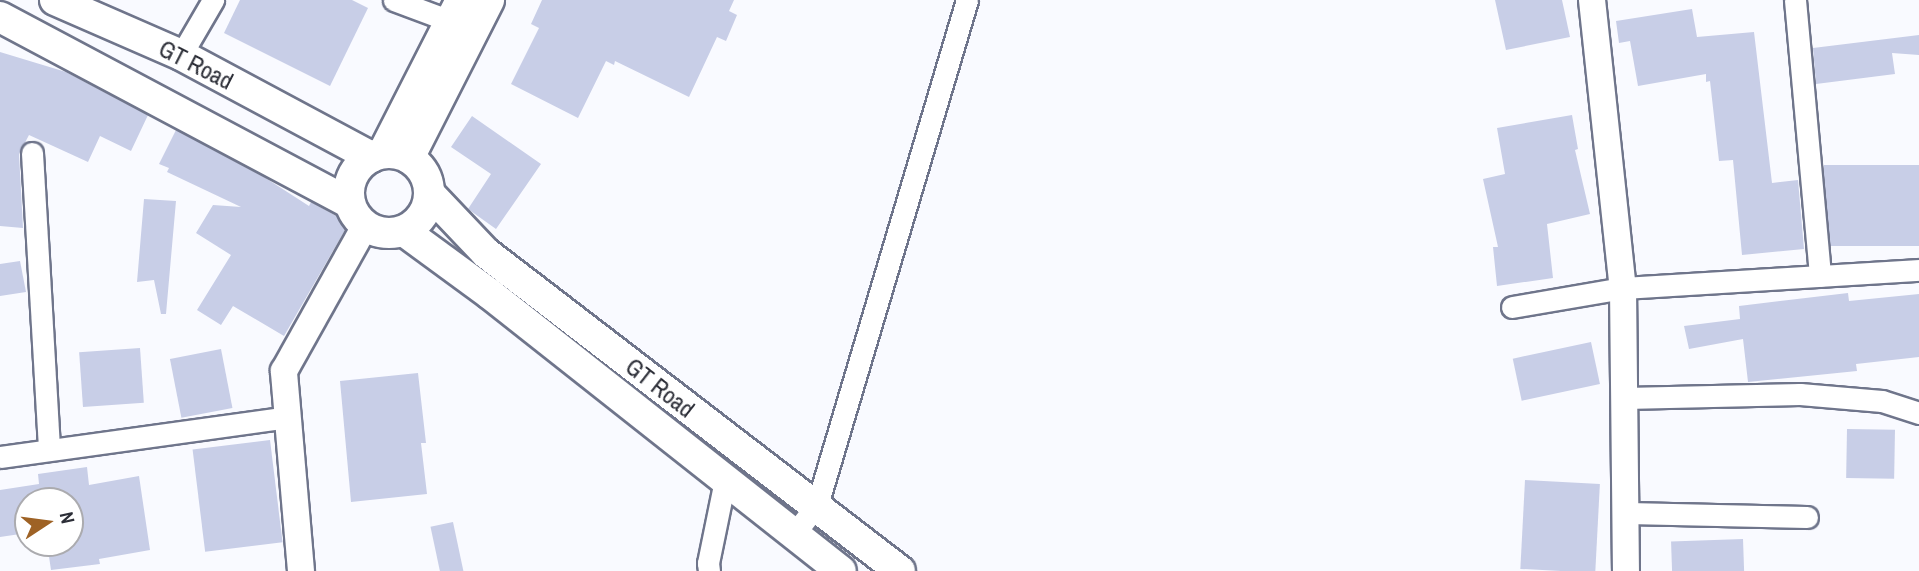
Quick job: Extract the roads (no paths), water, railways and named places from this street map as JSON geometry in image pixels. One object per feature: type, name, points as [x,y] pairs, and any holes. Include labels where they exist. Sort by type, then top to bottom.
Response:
[{"type":"main road","name":"GT Road","points":[[55,0],[181,55],[387,156]]},
{"type":"main road","points":[[358,214],[352,177],[387,156],[461,17],[489,0]]},
{"type":"main road","points":[[0,17],[358,214],[377,232],[404,231],[423,217],[430,194],[424,173],[387,156]]},
{"type":"main road","name":"GT Road","points":[[430,194],[486,253],[900,571]]},
{"type":"main road","points":[[404,231],[490,295],[841,571]]},
{"type":"street","points":[[181,55],[213,0]]},
{"type":"street","points":[[394,0],[461,17]]},
{"type":"street","points":[[1592,0],[1623,288],[1626,571]]},
{"type":"street","points":[[1795,0],[1820,276]]},
{"type":"street","points":[[794,534],[817,505],[967,1]]},
{"type":"street","points":[[32,153],[49,449]]},
{"type":"street","points":[[301,571],[284,371],[358,214]]},
{"type":"street","points":[[1512,307],[1623,288],[1919,270]]},
{"type":"street","points":[[1625,398],[1800,394],[1882,401],[1919,412]]},
{"type":"street","points":[[0,457],[288,417]]},
{"type":"street","points":[[709,571],[708,563],[725,480]]},
{"type":"street","points":[[1627,513],[1807,517]]}]
